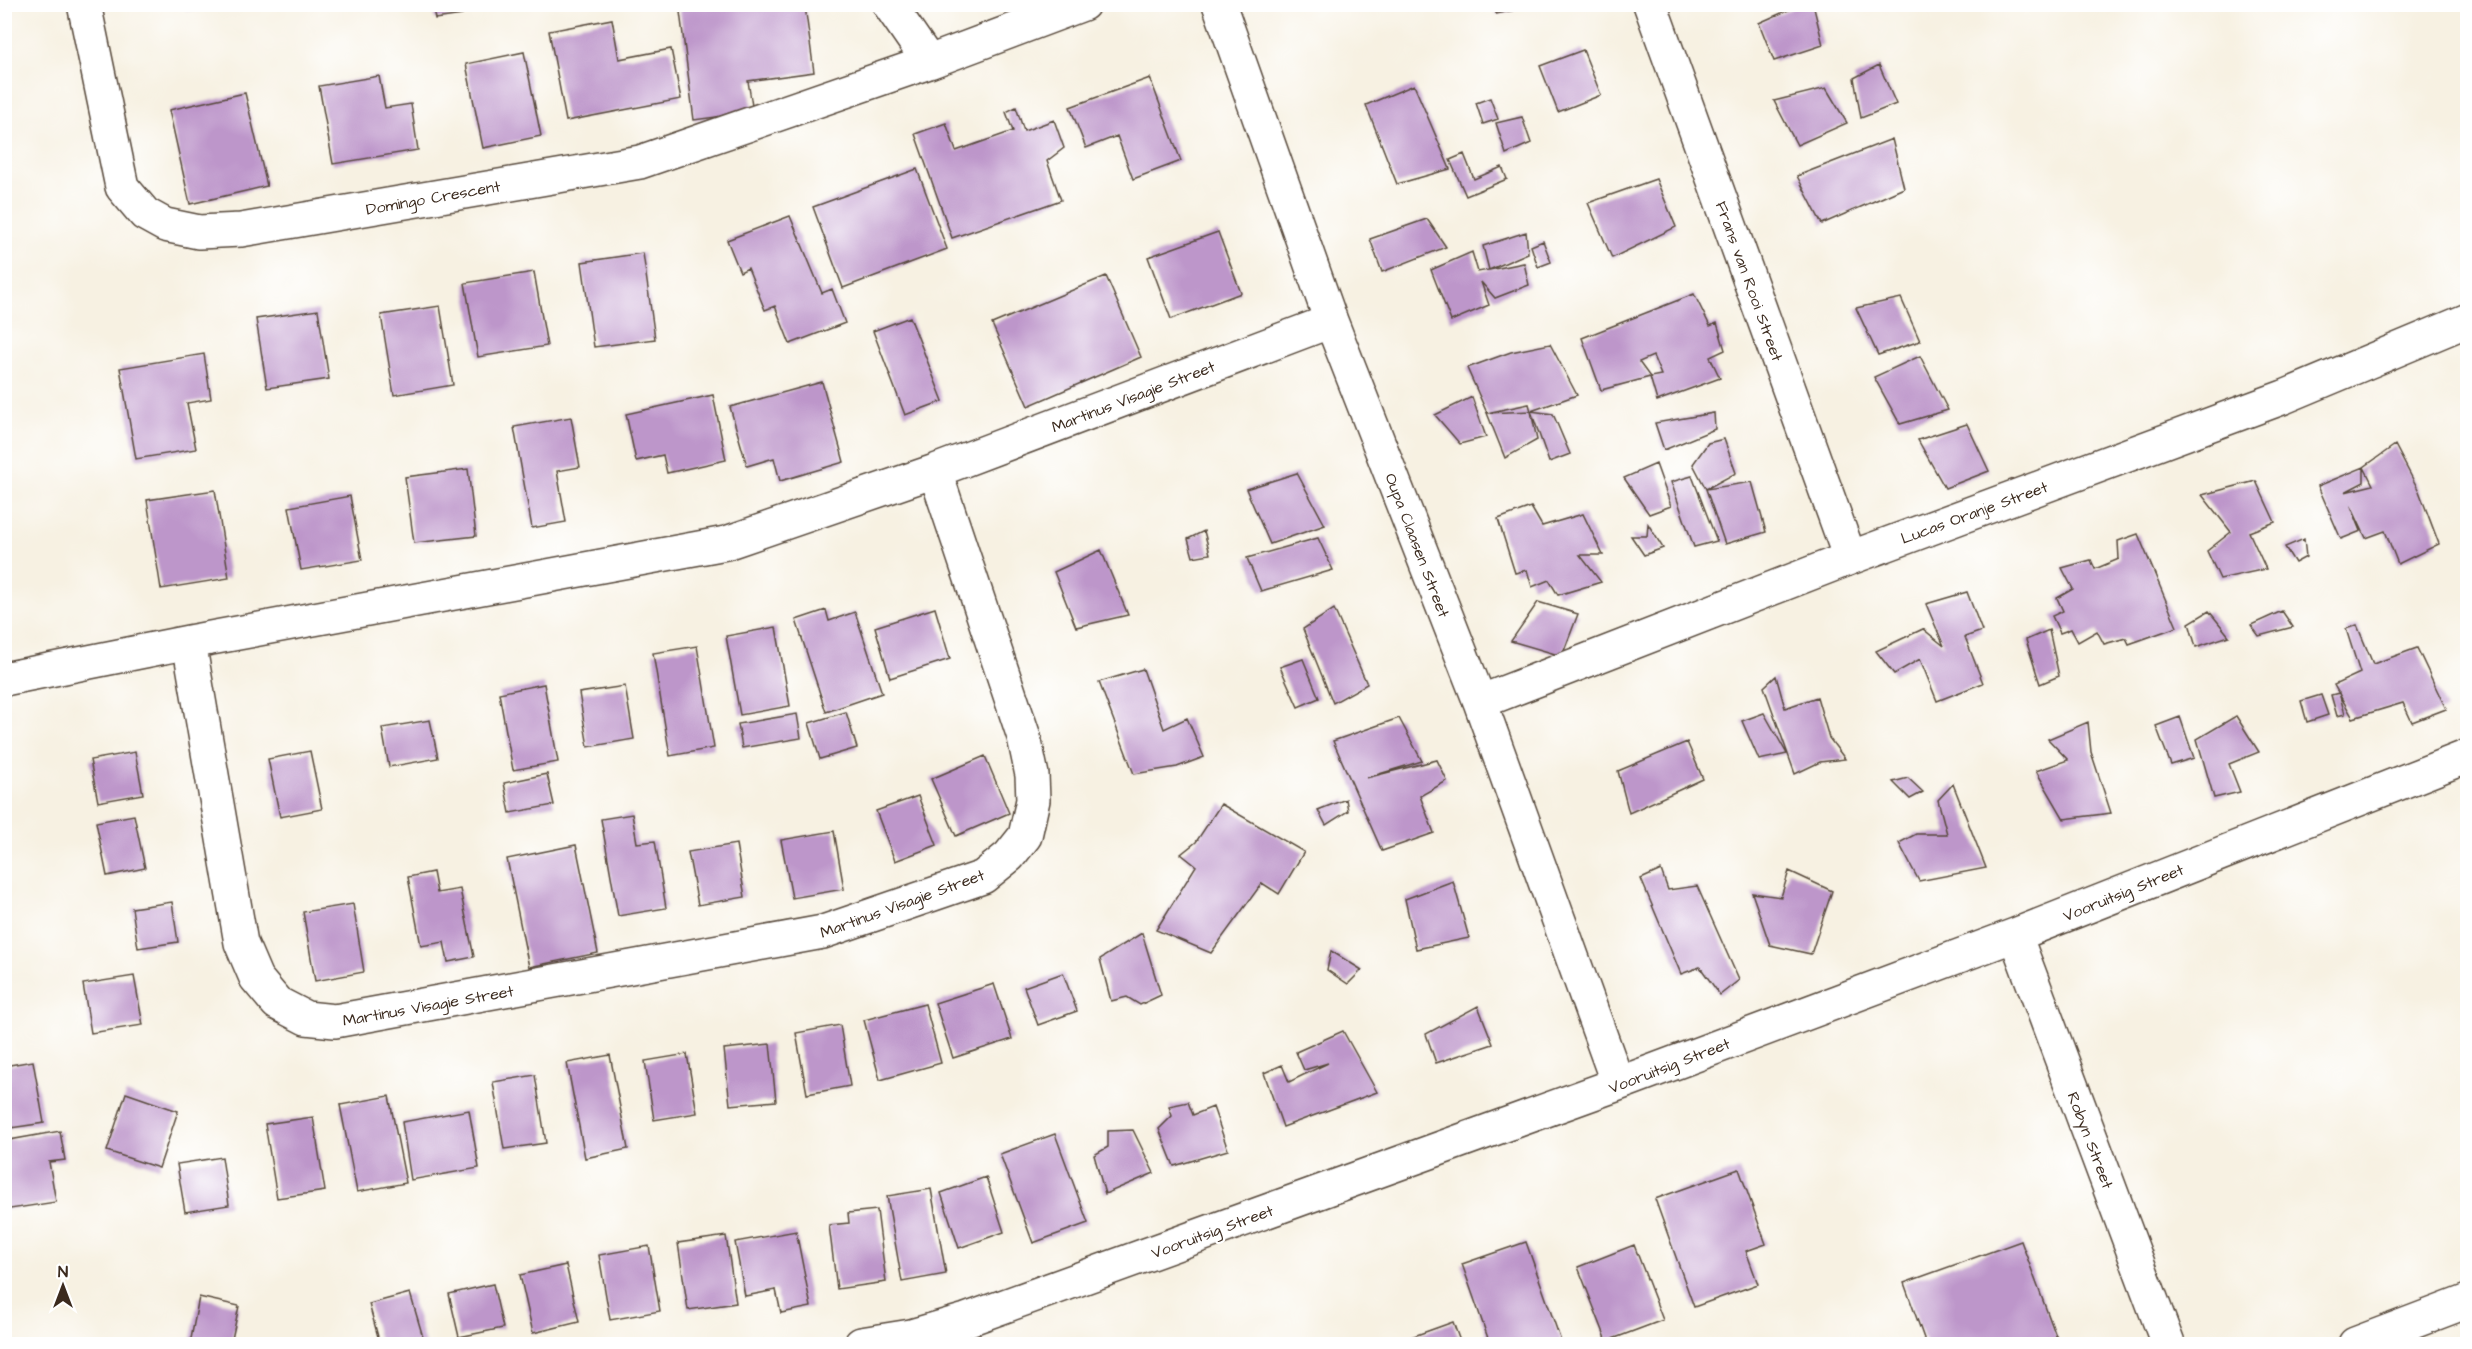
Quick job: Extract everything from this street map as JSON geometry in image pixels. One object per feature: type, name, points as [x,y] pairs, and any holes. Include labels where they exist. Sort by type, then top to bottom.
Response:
[{"type":"street","name":"Domingo Crescent","points":[[84,4],[122,187],[145,214],[165,225],[200,232],[242,230],[640,162],[929,62],[1083,4]]},
{"type":"street","points":[[889,4],[929,62]]},
{"type":"street","name":"Oupa Claasen Street","points":[[1219,4],[1331,321],[1480,702],[1618,1084]]},
{"type":"street","name":"Frans van Rooi Street","points":[[1650,4],[1850,558]]},
{"type":"street","name":"Lucas Oranje Street","points":[[1480,702],[1850,558],[2284,397],[2468,320]]},
{"type":"street","name":"Martinus Visagie Street","points":[[935,471],[1024,737],[1032,775],[1033,801],[1025,836],[1009,856],[983,877],[823,932],[410,1010],[335,1021],[306,1018],[278,1004],[256,978],[242,943],[189,642],[726,543],[935,471],[1331,321]]},
{"type":"street","points":[[4,679],[189,642]]},
{"type":"street","name":"Vooruitsig Street","points":[[861,1344],[911,1336],[966,1320],[1618,1084],[2015,935],[2468,756]]},
{"type":"street","name":"Robyn Street","points":[[2015,935],[2168,1344]]},
{"type":"street","points":[[2355,1344],[2468,1301]]},
{"type":"building","points":[[185,4],[216,4],[217,6],[186,11]]},
{"type":"building","points":[[432,4],[460,4],[462,15],[435,19]]},
{"type":"building","points":[[679,4],[784,4],[785,8],[805,6],[814,72],[748,81],[753,112],[694,120]]},
{"type":"building","points":[[1496,4],[1514,4],[1515,10],[1496,14]]},
{"type":"building","points":[[1802,4],[1813,4],[1823,45],[1774,61],[1759,23]]},
{"type":"building","points":[[612,19],[619,59],[671,49],[681,99],[566,121],[549,31]]},
{"type":"building","points":[[1583,50],[1601,95],[1558,112],[1540,66]]},
{"type":"building","points":[[524,52],[541,136],[483,148],[466,64]]},
{"type":"building","points":[[1879,65],[1896,104],[1861,118],[1854,78]]},
{"type":"building","points":[[379,76],[385,108],[411,104],[418,150],[333,164],[319,86]]},
{"type":"building","points":[[1150,78],[1181,161],[1133,179],[1117,136],[1086,148],[1070,107]]},
{"type":"building","points":[[1414,85],[1450,169],[1397,184],[1366,105]]},
{"type":"building","points":[[1826,88],[1847,123],[1797,145],[1774,101]]},
{"type":"building","points":[[245,93],[267,186],[190,204],[169,110]]},
{"type":"building","points":[[1490,98],[1498,119],[1483,124],[1476,103]]},
{"type":"building","points":[[1016,107],[1024,131],[1054,120],[1064,148],[1047,161],[1061,200],[952,238],[915,134],[946,123],[956,151],[1013,131],[1006,112]]},
{"type":"building","points":[[1522,117],[1531,143],[1506,154],[1496,123]]},
{"type":"building","points":[[1892,139],[1904,188],[1822,224],[1797,176]]},
{"type":"building","points":[[1464,154],[1474,179],[1502,167],[1507,179],[1466,196],[1450,160]]},
{"type":"building","points":[[917,169],[947,249],[843,288],[813,207]]},
{"type":"building","points":[[1656,179],[1676,227],[1612,258],[1588,203]]},
{"type":"building","points":[[790,216],[822,293],[832,289],[845,323],[790,344],[775,306],[765,310],[748,268],[740,272],[727,240]]},
{"type":"building","points":[[1427,219],[1446,247],[1382,272],[1370,239]]},
{"type":"building","points":[[1218,232],[1241,293],[1171,319],[1148,257]]},
{"type":"building","points":[[1526,232],[1528,253],[1489,270],[1483,246]]},
{"type":"building","points":[[1543,241],[1551,262],[1538,267],[1531,246]]},
{"type":"building","points":[[1472,252],[1478,272],[1524,263],[1529,285],[1495,298],[1481,282],[1489,305],[1451,321],[1431,270]]},
{"type":"building","points":[[643,253],[655,339],[594,347],[582,262]]},
{"type":"building","points":[[534,272],[547,346],[478,357],[465,283]]},
{"type":"building","points":[[1106,276],[1141,357],[1028,406],[992,324]]},
{"type":"building","points":[[1694,294],[1710,326],[1717,323],[1725,350],[1710,357],[1720,378],[1657,401],[1650,377],[1601,390],[1582,338]],"holes":[[[1653,356],[1661,375],[1650,377],[1639,362]]]},
{"type":"building","points":[[1901,298],[1920,341],[1878,355],[1856,308]]},
{"type":"building","points":[[440,306],[453,385],[394,395],[381,315]]},
{"type":"building","points":[[318,310],[329,379],[267,388],[256,319]]},
{"type":"building","points":[[910,317],[943,401],[905,415],[873,331]]},
{"type":"building","points":[[1550,344],[1577,395],[1531,411],[1529,404],[1487,413],[1467,368],[1511,352]]},
{"type":"building","points":[[204,354],[211,399],[187,403],[196,449],[136,459],[120,368]]},
{"type":"building","points":[[1920,356],[1948,410],[1900,424],[1874,377]]},
{"type":"building","points":[[822,382],[844,462],[780,481],[774,458],[747,466],[730,407]]},
{"type":"building","points":[[713,395],[726,460],[667,473],[663,455],[636,461],[626,414]]},
{"type":"building","points":[[1472,397],[1486,437],[1460,444],[1435,415]]},
{"type":"building","points":[[1531,411],[1553,414],[1570,454],[1549,462]]},
{"type":"building","points":[[1531,411],[1537,440],[1505,458],[1487,413]]},
{"type":"building","points":[[1714,413],[1715,429],[1664,450],[1655,423]]},
{"type":"building","points":[[571,417],[580,467],[557,471],[566,522],[532,528],[514,427]]},
{"type":"building","points":[[1967,424],[1989,471],[1945,488],[1918,440]]},
{"type":"building","points":[[1724,439],[1736,473],[1706,489],[1693,464],[1708,443]]},
{"type":"building","points":[[2395,445],[2419,491],[2439,544],[2398,564],[2385,531],[2366,538],[2351,506],[2361,531],[2341,539],[2318,486],[2364,467]],"holes":[[[2364,467],[2373,485],[2345,492],[2364,482]]]},
{"type":"building","points":[[1656,464],[1671,506],[1649,514],[1624,478]]},
{"type":"building","points":[[468,469],[476,536],[414,543],[405,477]]},
{"type":"building","points":[[1297,473],[1325,525],[1270,544],[1246,489]]},
{"type":"building","points":[[1692,476],[1717,541],[1694,547],[1671,482]]},
{"type":"building","points":[[2256,481],[2275,522],[2249,532],[2266,569],[2220,579],[2207,551],[2231,532],[2202,495]]},
{"type":"building","points":[[1752,482],[1766,532],[1725,544],[1706,489]]},
{"type":"building","points":[[215,490],[229,578],[161,589],[147,500]]},
{"type":"building","points":[[350,496],[362,560],[301,570],[289,507]]},
{"type":"building","points":[[1531,507],[1542,526],[1583,514],[1603,555],[1580,555],[1601,582],[1558,595],[1549,580],[1532,587],[1527,570],[1515,573],[1498,519]]},
{"type":"building","points":[[1648,524],[1663,548],[1644,555],[1631,536],[1647,536]]},
{"type":"building","points":[[1204,531],[1210,554],[1193,557],[1188,539]]},
{"type":"building","points":[[2138,534],[2177,627],[2129,644],[2126,638],[2104,644],[2097,631],[2078,642],[2071,629],[2060,633],[2052,616],[2063,611],[2057,598],[2073,589],[2062,568],[2091,560],[2095,569],[2119,559],[2118,541]]},
{"type":"building","points":[[1318,538],[1333,570],[1261,591],[1247,558]]},
{"type":"building","points":[[2304,539],[2306,557],[2295,563],[2285,547]]},
{"type":"building","points":[[1101,550],[1128,615],[1076,627],[1054,572]]},
{"type":"building","points":[[1967,592],[1982,631],[1965,637],[1983,683],[1937,701],[1920,659],[1894,674],[1876,651],[1923,629],[1944,646],[1926,604]]},
{"type":"building","points":[[1538,602],[1578,614],[1562,656],[1511,641]]},
{"type":"building","points":[[935,608],[950,659],[890,678],[875,627]]},
{"type":"building","points":[[1334,609],[1367,684],[1333,703],[1303,629]]},
{"type":"building","points":[[826,610],[829,621],[855,612],[882,693],[826,712],[796,620]]},
{"type":"building","points":[[2209,611],[2229,636],[2196,647],[2189,623]]},
{"type":"building","points":[[2282,611],[2293,627],[2259,636],[2251,625]]},
{"type":"building","points":[[2357,625],[2373,664],[2417,648],[2446,709],[2412,722],[2403,703],[2353,718],[2334,685],[2360,673],[2346,629]]},
{"type":"building","points":[[776,627],[790,706],[740,715],[726,636]]},
{"type":"building","points":[[2049,630],[2059,676],[2040,684],[2026,640]]},
{"type":"building","points":[[697,646],[714,748],[670,756],[653,653]]},
{"type":"building","points":[[1303,659],[1319,698],[1298,707],[1280,667]]},
{"type":"building","points":[[1143,669],[1164,729],[1187,718],[1204,757],[1177,767],[1134,774],[1099,682]]},
{"type":"building","points":[[1776,676],[1785,708],[1817,697],[1829,738],[1845,759],[1820,762],[1795,774],[1764,687]]},
{"type":"building","points":[[544,684],[558,762],[513,770],[499,693]]},
{"type":"building","points":[[625,686],[634,739],[588,747],[579,693]]},
{"type":"building","points":[[2339,693],[2345,714],[2337,716],[2331,695]]},
{"type":"building","points":[[2321,695],[2328,715],[2307,722],[2301,701]]},
{"type":"building","points":[[846,712],[857,748],[820,759],[809,723]]},
{"type":"building","points":[[1764,713],[1787,754],[1759,760],[1742,721]]},
{"type":"building","points":[[797,714],[801,738],[742,748],[738,724]]},
{"type":"building","points":[[2236,716],[2259,752],[2229,764],[2240,792],[2214,798],[2197,739]]},
{"type":"building","points":[[2180,717],[2194,758],[2171,765],[2156,726]]},
{"type":"building","points":[[1399,718],[1422,761],[1366,778],[1437,760],[1447,781],[1420,796],[1434,833],[1382,851],[1333,741]]},
{"type":"building","points":[[430,720],[438,758],[389,767],[382,728]]},
{"type":"building","points":[[2088,722],[2091,752],[2111,813],[2064,819],[2036,771],[2068,760],[2048,739]]},
{"type":"building","points":[[1687,742],[1703,779],[1629,813],[1618,771]]},
{"type":"building","points":[[310,751],[322,809],[280,817],[268,759]]},
{"type":"building","points":[[135,752],[143,794],[98,802],[90,760]]},
{"type":"building","points":[[985,756],[1009,813],[956,836],[931,779]]},
{"type":"building","points":[[547,774],[554,805],[510,813],[504,783]]},
{"type":"building","points":[[1908,778],[1923,792],[1910,799],[1893,782]]},
{"type":"building","points":[[1953,784],[1986,868],[1919,881],[1899,843],[1916,834],[1947,834],[1938,800]]},
{"type":"building","points":[[918,796],[937,845],[895,861],[876,811]]},
{"type":"building","points":[[1346,799],[1348,811],[1326,825],[1318,810]]},
{"type":"building","points":[[1221,804],[1304,852],[1279,894],[1262,883],[1211,953],[1156,930],[1196,866],[1181,854],[1196,842]]},
{"type":"building","points":[[632,814],[637,843],[655,841],[666,908],[618,916],[601,819]]},
{"type":"building","points":[[134,815],[145,868],[107,876],[96,822]]},
{"type":"building","points":[[834,831],[844,889],[792,898],[781,840]]},
{"type":"building","points":[[736,844],[745,897],[698,905],[688,852]]},
{"type":"building","points":[[576,845],[598,953],[529,967],[507,859]]},
{"type":"building","points":[[1661,870],[1668,890],[1697,886],[1739,980],[1720,995],[1700,967],[1681,974],[1641,879]]},
{"type":"building","points":[[1789,871],[1832,891],[1811,954],[1770,945],[1752,893],[1781,897]]},
{"type":"building","points":[[433,872],[437,893],[460,889],[474,957],[448,962],[444,942],[421,946],[408,877]]},
{"type":"building","points":[[1453,881],[1469,938],[1416,949],[1405,899]]},
{"type":"building","points":[[172,902],[178,942],[138,948],[132,908]]},
{"type":"building","points":[[353,904],[364,972],[315,981],[303,912]]},
{"type":"building","points":[[1142,933],[1161,995],[1140,1005],[1127,997],[1111,1001],[1100,959]]},
{"type":"building","points":[[1331,951],[1362,970],[1348,984],[1327,970]]},
{"type":"building","points":[[1063,973],[1077,1011],[1038,1025],[1024,987]]},
{"type":"building","points":[[134,976],[143,1025],[91,1033],[83,984]]},
{"type":"building","points":[[994,984],[1012,1039],[953,1058],[935,1003]]},
{"type":"building","points":[[925,1004],[941,1063],[880,1080],[864,1020]]},
{"type":"building","points":[[1478,1006],[1493,1044],[1436,1063],[1426,1034]]},
{"type":"building","points":[[840,1025],[850,1086],[807,1094],[796,1033]]},
{"type":"building","points":[[1343,1031],[1377,1092],[1283,1127],[1264,1073],[1282,1065],[1289,1082],[1328,1063],[1304,1070],[1296,1052]]},
{"type":"building","points":[[770,1044],[776,1101],[730,1105],[724,1049]]},
{"type":"building","points":[[687,1054],[697,1113],[654,1120],[645,1061]]},
{"type":"building","points":[[610,1055],[628,1149],[585,1158],[567,1063]]},
{"type":"building","points":[[33,1061],[44,1123],[4,1129],[4,1066]]},
{"type":"building","points":[[535,1075],[546,1143],[504,1149],[493,1082]]},
{"type":"building","points":[[126,1093],[178,1111],[159,1168],[107,1151]]},
{"type":"building","points":[[389,1096],[406,1183],[357,1192],[340,1105]]},
{"type":"building","points":[[1188,1102],[1193,1115],[1213,1107],[1228,1150],[1174,1166],[1159,1129],[1172,1116],[1169,1106]]},
{"type":"building","points":[[469,1110],[479,1168],[411,1180],[402,1122]]},
{"type":"building","points":[[313,1117],[325,1191],[277,1198],[265,1124]]},
{"type":"building","points":[[1133,1130],[1154,1173],[1105,1194],[1094,1155],[1108,1147],[1108,1131]]},
{"type":"building","points":[[60,1131],[65,1160],[49,1162],[56,1202],[4,1210],[4,1141]]},
{"type":"building","points":[[1055,1134],[1088,1223],[1033,1243],[1000,1154]]},
{"type":"building","points":[[222,1157],[229,1205],[185,1212],[177,1164]]},
{"type":"building","points":[[1739,1169],[1766,1244],[1746,1251],[1758,1284],[1694,1307],[1655,1199]]},
{"type":"building","points":[[986,1177],[1004,1232],[959,1248],[941,1193]]},
{"type":"building","points":[[931,1189],[946,1274],[902,1282],[887,1196]]},
{"type":"building","points":[[877,1210],[886,1282],[837,1289],[829,1225],[849,1223],[848,1213]]},
{"type":"building","points":[[796,1231],[811,1307],[781,1313],[776,1290],[745,1296],[735,1242]]},
{"type":"building","points":[[726,1236],[736,1303],[688,1310],[678,1243]]},
{"type":"building","points":[[2021,1241],[2059,1344],[1926,1344],[1904,1283]]},
{"type":"building","points":[[1526,1242],[1562,1344],[1490,1344],[1462,1264]]},
{"type":"building","points":[[1634,1245],[1663,1320],[1607,1341],[1578,1267]]},
{"type":"building","points":[[649,1246],[660,1311],[610,1320],[599,1255]]},
{"type":"building","points":[[566,1265],[579,1322],[533,1333],[520,1275]]},
{"type":"building","points":[[493,1284],[503,1328],[459,1337],[449,1294]]},
{"type":"building","points":[[410,1293],[425,1344],[380,1344],[369,1304]]},
{"type":"building","points":[[199,1297],[239,1306],[231,1344],[190,1344]]},
{"type":"building","points":[[1453,1322],[1461,1344],[1401,1344],[1400,1341]]}]
